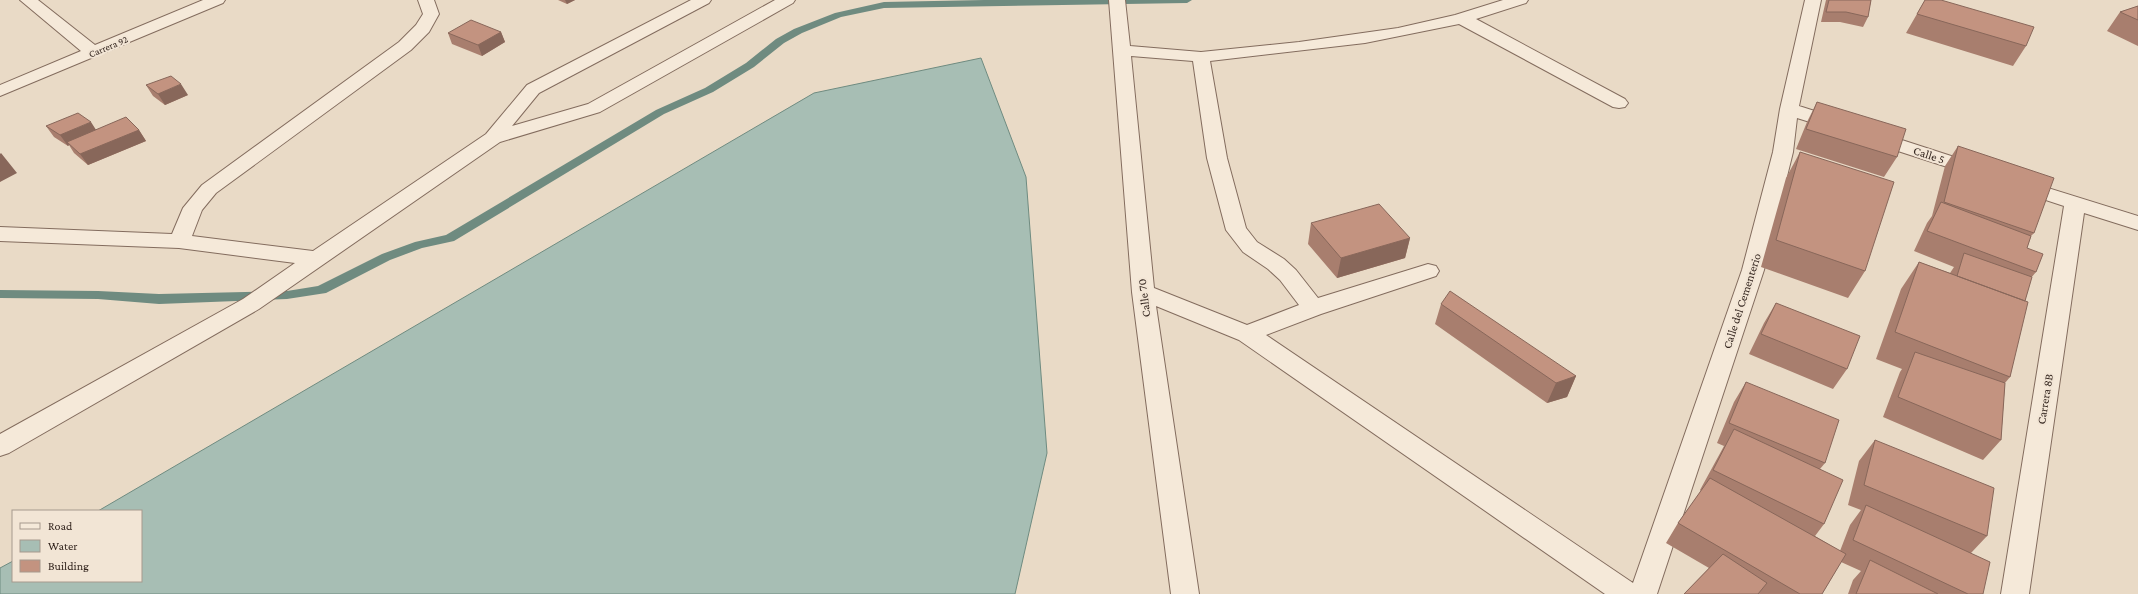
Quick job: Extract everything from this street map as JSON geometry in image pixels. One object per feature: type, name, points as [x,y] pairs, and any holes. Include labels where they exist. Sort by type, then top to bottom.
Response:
[{"type":"street","points":[[28,0],[93,52]]},
{"type":"street","name":"Carrera 92","points":[[0,91],[217,0]]},
{"type":"street","points":[[179,241],[192,208],[209,189],[405,46],[423,28],[431,14],[426,0]]},
{"type":"street","points":[[0,446],[251,304],[493,138],[533,89],[703,0]]},
{"type":"street","points":[[493,138],[594,108],[787,0]]},
{"type":"street","points":[[1122,50],[1201,57],[1278,50],[1369,38],[1461,18],[1520,0]]},
{"type":"street","name":"Calle del Cementerio","points":[[1644,594],[1753,270],[1783,152],[1789,109],[1813,0]]},
{"type":"street","name":"Calle 70","points":[[1118,6],[1143,292],[1185,594]]},
{"type":"street","points":[[1461,18],[1619,103]]},
{"type":"street","points":[[1201,57],[1217,158],[1236,230],[1250,247],[1276,264],[1288,275],[1312,308]]},
{"type":"street","name":"Calle 5","points":[[1789,109],[2138,224]]},
{"type":"street","name":"Carrera 8B","points":[[2015,594],[2075,203]]},
{"type":"street","points":[[0,234],[179,241],[318,259]]},
{"type":"street","points":[[1247,334],[1312,308],[1428,271]]},
{"type":"street","points":[[1143,292],[1247,334],[1627,594]]},
{"type":"water","points":[[981,58],[1026,177],[1047,453],[1015,594],[0,594],[0,568],[12,562],[12,582],[142,582],[142,510],[100,510],[814,93]]},
{"type":"building","points":[[1829,0],[1871,0],[1868,17],[1846,12],[1826,12]]},
{"type":"building","points":[[1925,0],[1941,0],[2034,27],[2026,46],[1917,14]]},
{"type":"building","points":[[2138,6],[2138,20],[2120,12]]},
{"type":"building","points":[[471,20],[501,32],[478,45],[448,33]]},
{"type":"building","points":[[171,76],[181,84],[158,94],[146,85]]},
{"type":"building","points":[[1817,102],[1906,129],[1897,157],[1806,129]]},
{"type":"building","points":[[78,113],[91,122],[60,135],[46,126]]},
{"type":"building","points":[[126,117],[139,130],[80,154],[67,142]]},
{"type":"building","points":[[1958,146],[2054,178],[2034,233],[1944,202]]},
{"type":"building","points":[[1800,152],[1894,182],[1865,271],[1776,240]]},
{"type":"building","points":[[1941,202],[2031,236],[2027,248],[2043,254],[2036,272],[1927,231]]},
{"type":"building","points":[[1379,204],[1410,238],[1341,258],[1311,223]]},
{"type":"building","points":[[1964,253],[2032,277],[2025,301],[1957,276]]},
{"type":"building","points":[[1919,262],[2028,302],[2010,377],[1895,332]]},
{"type":"building","points":[[1450,291],[1576,376],[1556,383],[1441,304]]},
{"type":"building","points":[[1776,303],[1860,336],[1847,369],[1761,334]]},
{"type":"building","points":[[1915,352],[2005,383],[2001,440],[1898,397]]},
{"type":"building","points":[[1746,382],[1839,420],[1825,463],[1729,423]]},
{"type":"building","points":[[1734,429],[1843,480],[1824,524],[1713,470]]},
{"type":"building","points":[[1875,440],[1994,488],[1987,536],[1864,485]]},
{"type":"building","points":[[1710,478],[1846,554],[1822,594],[1800,594],[1678,523]]},
{"type":"building","points":[[1866,505],[1990,562],[1983,594],[1968,594],[1853,540]]},
{"type":"building","points":[[1723,554],[1767,583],[1758,594],[1684,594]]},
{"type":"building","points":[[1870,560],[1938,594],[1856,594]]},
{"type":"waterway","points":[[0,294],[98,295],[159,299],[287,295],[321,290],[386,257],[419,245],[450,238],[660,112],[709,90],[750,65],[780,41],[798,31],[838,15],[884,5],[906,4],[1187,0]]}]
